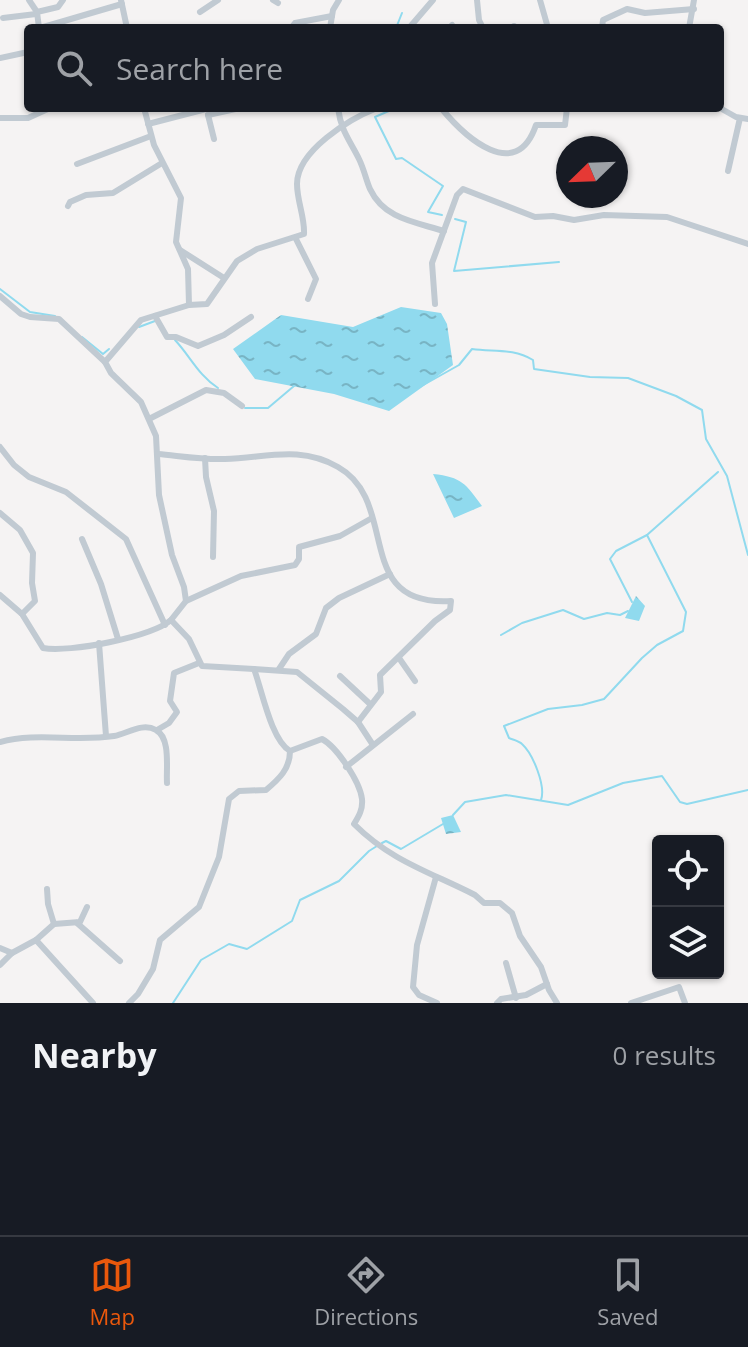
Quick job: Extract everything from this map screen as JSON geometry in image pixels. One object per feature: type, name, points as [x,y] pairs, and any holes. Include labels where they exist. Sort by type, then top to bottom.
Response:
[{"type":"street","points":[[29,0],[39,24]]},
{"type":"street","points":[[3,18],[58,7],[63,0]]},
{"type":"street","points":[[200,12],[218,0]]},
{"type":"street","points":[[412,24],[433,0]]},
{"type":"street","points":[[477,0],[481,24]]},
{"type":"street","points":[[540,0],[547,24]]},
{"type":"street","points":[[331,24],[336,1]]},
{"type":"street","points":[[53,24],[122,2],[126,24]]},
{"type":"street","points":[[602,24],[603,20],[627,9],[645,13],[695,3],[690,24]]},
{"type":"street","points":[[294,24],[332,16]]},
{"type":"street","points":[[0,58],[24,53]]},
{"type":"street","points":[[724,110],[744,118],[728,171]]},
{"type":"street","points":[[0,118],[28,118],[41,112]]},
{"type":"street","points":[[145,112],[162,163],[181,198],[176,242],[188,269],[189,305]]},
{"type":"street","points":[[148,124],[202,112]]},
{"type":"street","points":[[207,112],[214,139]]},
{"type":"street","points":[[339,112],[341,130],[361,162],[379,204],[395,216],[444,231]]},
{"type":"street","points":[[105,362],[141,320],[189,305],[207,304],[237,261],[257,249],[296,239],[305,231],[297,196],[297,178],[314,147],[370,112]]},
{"type":"street","points":[[445,112],[475,142],[487,149],[509,153],[524,146],[536,125],[565,125],[567,112]]},
{"type":"street","points":[[77,164],[151,136]]},
{"type":"street","points":[[68,206],[86,195],[113,193],[162,163]]},
{"type":"street","points":[[435,304],[432,263],[457,195],[465,189],[535,217],[574,220],[604,215],[667,217],[748,244]]},
{"type":"street","points":[[296,239],[316,279],[308,299]]},
{"type":"street","points":[[180,250],[224,278]]},
{"type":"street","points":[[0,296],[21,314],[59,319],[105,362],[111,373],[141,402],[156,436],[159,495],[186,601]]},
{"type":"street","points":[[155,316],[167,337],[176,337],[198,346],[224,335],[251,317]]},
{"type":"street","points":[[149,419],[206,390],[224,393],[242,406]]},
{"type":"street","points":[[0,447],[14,465],[29,477],[66,492],[126,539],[168,622],[189,639],[199,663]]},
{"type":"street","points":[[158,454],[225,459],[291,453],[327,462],[352,476],[360,485],[370,505],[390,574],[403,592],[451,601],[452,606],[380,675],[382,690],[358,722]]},
{"type":"street","points":[[205,458],[214,511],[213,557]]},
{"type":"street","points":[[101,510],[105,524]]},
{"type":"street","points":[[0,513],[20,530],[33,553],[35,601],[22,614]]},
{"type":"street","points":[[0,595],[22,614],[43,648],[69,650],[118,639],[168,622],[186,601],[241,576],[295,565],[299,559],[299,547],[340,536],[372,518]]},
{"type":"street","points":[[82,539],[101,584],[118,639]]},
{"type":"street","points":[[279,669],[289,654],[316,634],[326,608],[339,598],[390,574]]},
{"type":"street","points":[[99,643],[106,736]]},
{"type":"street","points":[[399,658],[415,681]]},
{"type":"street","points":[[0,742],[106,736],[145,727],[157,730],[169,723],[177,712],[170,701],[174,673],[199,663],[211,668],[297,672],[358,722],[373,745]]},
{"type":"street","points":[[129,1003],[153,969],[160,940],[199,907],[219,857],[229,799],[239,791],[266,790],[289,764],[290,751],[279,738],[254,669]]},
{"type":"street","points":[[340,676],[370,704]]},
{"type":"street","points":[[346,767],[413,714]]},
{"type":"street","points":[[157,730],[165,744],[167,783]]},
{"type":"street","points":[[290,751],[322,739],[327,741],[357,783],[362,801],[354,824],[396,858],[475,895],[484,903],[500,903],[512,913],[520,936],[541,967],[557,1003]]},
{"type":"street","points":[[436,877],[417,945],[413,987],[419,995],[437,1003]]},
{"type":"street","points":[[47,889],[54,924]]},
{"type":"street","points":[[0,965],[54,924],[77,923],[87,907]]},
{"type":"street","points":[[77,923],[120,961]]},
{"type":"street","points":[[36,940],[93,1003]]},
{"type":"street","points":[[0,948],[12,953]]},
{"type":"street","points":[[506,963],[516,998]]},
{"type":"street","points":[[497,1003],[547,984]]},
{"type":"street","points":[[631,1003],[679,987],[685,1003]]},
{"type":"water","points":[[401,307],[441,313],[447,324],[453,365],[389,411],[334,394],[255,379],[233,349],[281,315],[353,327]]},
{"type":"water","points":[[433,474],[451,477],[462,483],[482,506],[454,518]]},
{"type":"water","points":[[636,596],[645,606],[639,621],[625,618]]},
{"type":"water","points":[[453,815],[461,832],[446,834],[441,818]]},
{"type":"waterway","points":[[398,24],[402,13]]},
{"type":"waterway","points":[[386,112],[375,117],[396,159],[402,158],[443,186],[428,212],[442,215]]},
{"type":"waterway","points":[[455,219],[466,222],[454,271],[559,262]]},
{"type":"waterway","points":[[0,289],[30,312],[55,316]]},
{"type":"waterway","points":[[139,327],[155,321]]},
{"type":"waterway","points":[[82,337],[103,354],[109,349]]},
{"type":"waterway","points":[[175,340],[200,372],[218,388]]},
{"type":"waterway","points":[[418,388],[459,365],[472,349],[518,354],[533,360],[534,369],[590,377],[628,378],[676,396],[702,410],[706,439],[727,476],[748,555]]},
{"type":"waterway","points":[[245,408],[268,408],[294,386]]},
{"type":"waterway","points":[[541,800],[542,787],[534,762],[522,744],[509,738],[504,726],[548,709],[604,699],[657,645],[683,631],[686,612],[647,535],[718,472]]},
{"type":"waterway","points":[[632,602],[610,559],[616,551],[647,535]]},
{"type":"waterway","points":[[501,635],[522,623],[563,610],[584,619],[607,613],[620,615],[628,611]]},
{"type":"waterway","points":[[453,815],[465,802],[506,795],[568,805],[623,783],[662,776],[680,802],[687,804],[748,790]]},
{"type":"waterway","points":[[382,843],[386,841],[401,849],[443,824]]},
{"type":"waterway","points":[[173,1003],[201,960],[229,944],[247,949],[292,921],[300,900],[339,881],[377,846]]}]
